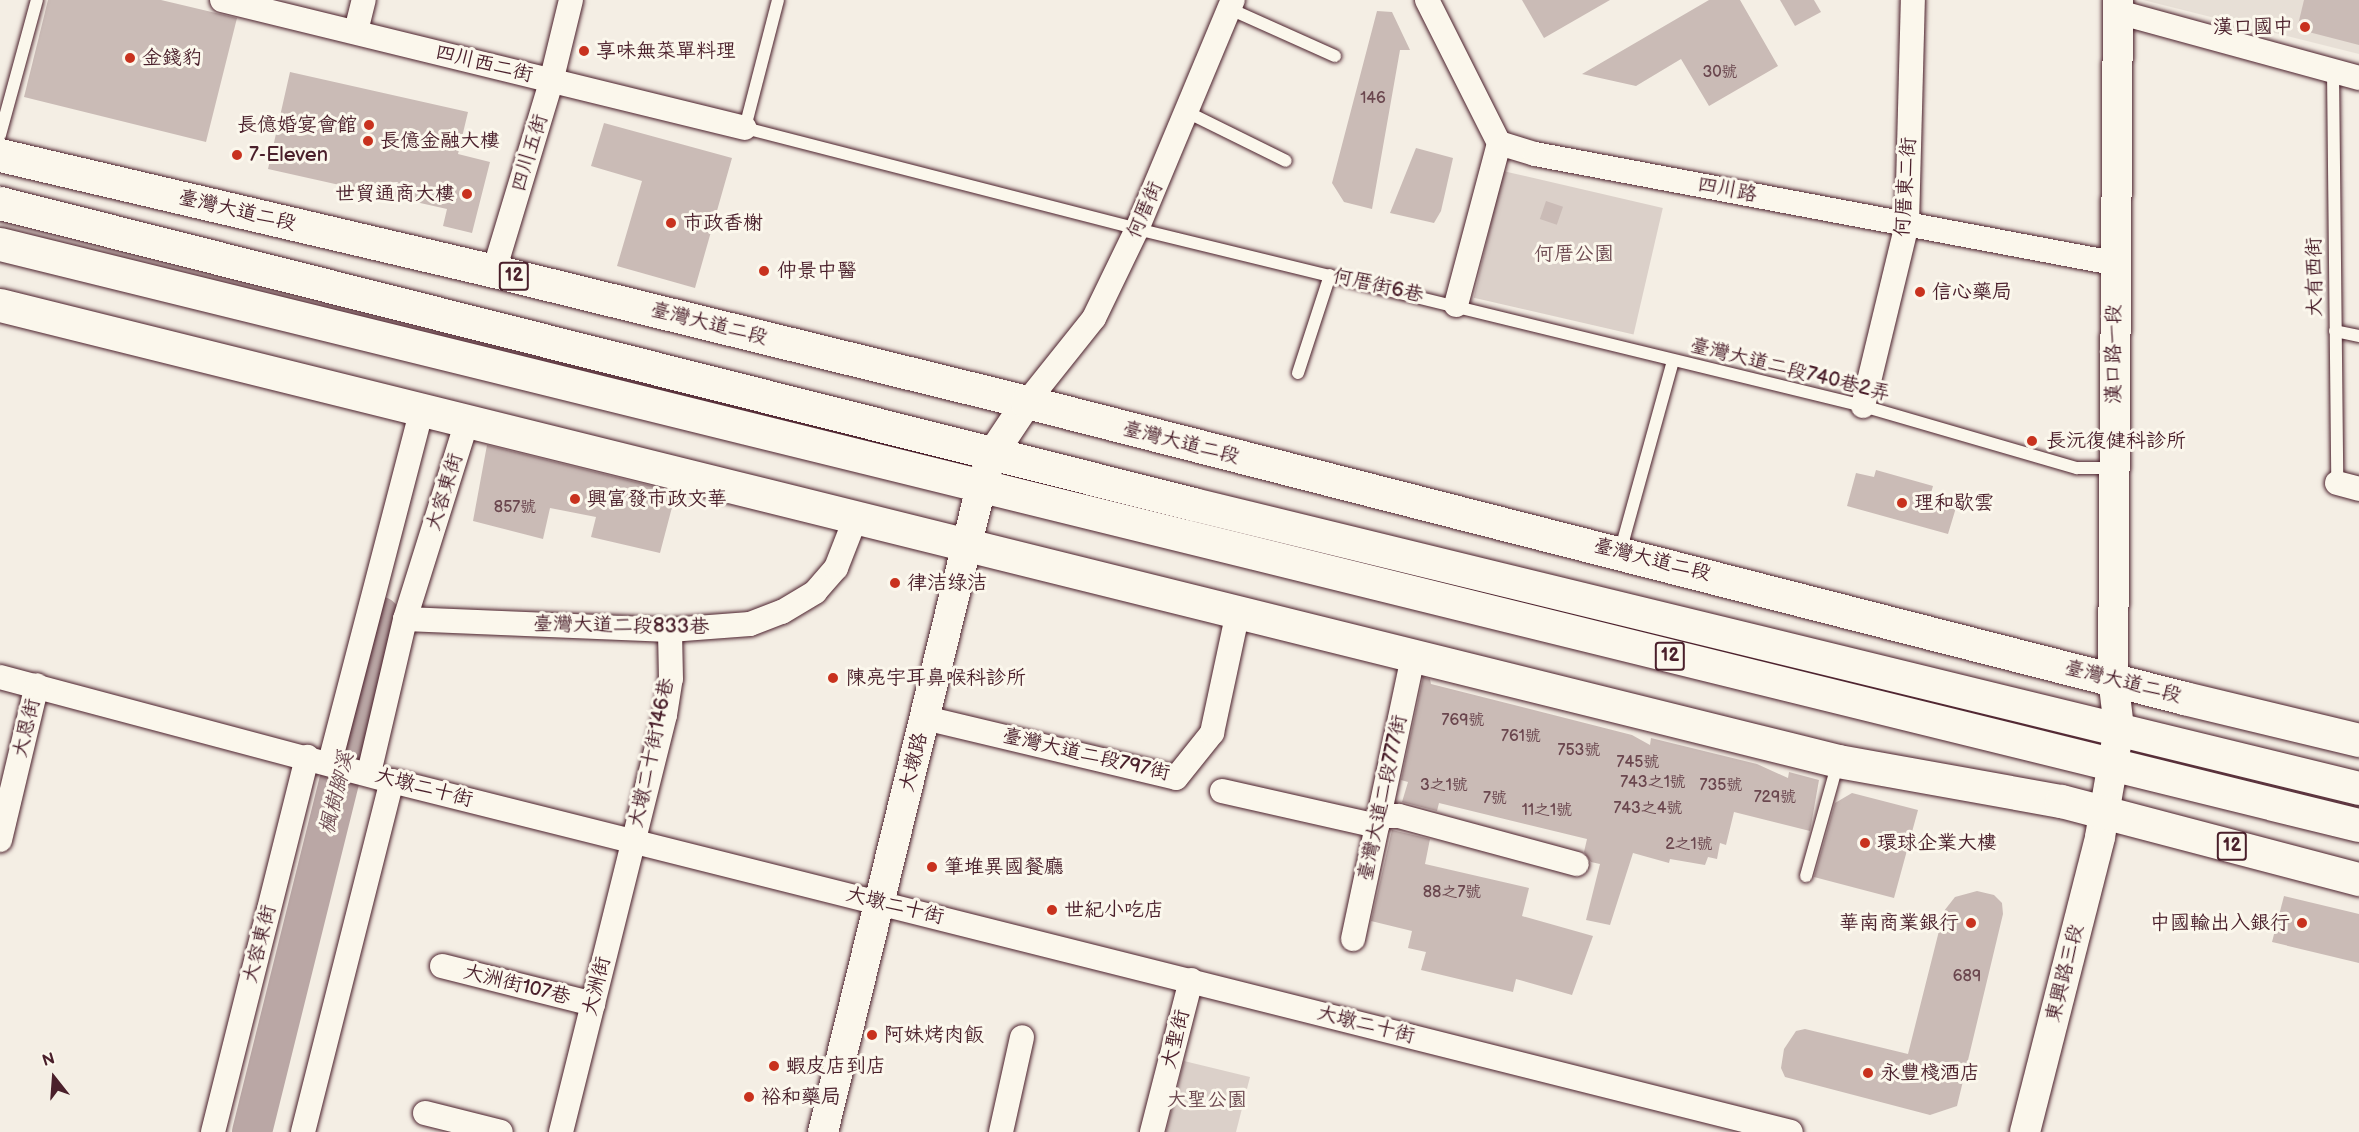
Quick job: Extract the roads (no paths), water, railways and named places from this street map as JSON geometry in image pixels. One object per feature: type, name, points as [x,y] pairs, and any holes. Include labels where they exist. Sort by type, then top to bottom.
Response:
[{"type":"main road","name":"臺灣大道二段","points":[[0,155],[494,271],[1028,402],[2359,740]]},
{"type":"main road","name":"12","points":[[0,203],[993,453],[2359,788]]},
{"type":"main road","name":"12","points":[[0,244],[981,488],[2359,825]]},
{"type":"main road","name":"12","points":[[0,305],[1838,761],[2061,801],[2359,879]]},
{"type":"street","name":"四川西二街","points":[[222,0],[745,128]]},
{"type":"street","points":[[356,31],[364,0]]},
{"type":"street","name":"四川五街","points":[[494,271],[551,82],[571,0]]},
{"type":"street","points":[[1427,0],[1499,143],[1456,305]]},
{"type":"street","name":"何厝東二街","points":[[1863,406],[1907,224],[1913,0]]},
{"type":"street","name":"何厝街","points":[[1028,402],[1094,318],[1137,229],[1231,4]]},
{"type":"street","points":[[2118,6],[2359,78]]},
{"type":"street","name":"漢口路一段","points":[[2104,814],[2119,728],[2113,678],[2116,468],[2113,263],[2118,6]]},
{"type":"street","name":"四川路","points":[[1499,143],[1535,154],[2113,263]]},
{"type":"street","name":"大墩路","points":[[823,1132],[981,488],[993,453],[1028,402]]},
{"type":"street","name":"大容東街","points":[[330,762],[422,410]]},
{"type":"street","name":"大容東街","points":[[369,773],[405,619],[467,421]]},
{"type":"street","name":"臺灣大道二段833巷","points":[[405,619],[670,630],[750,624],[782,612],[815,592],[836,568],[856,518]]},
{"type":"street","name":"臺灣大道二段797街","points":[[925,718],[1176,778],[1212,733],[1238,612]]},
{"type":"street","name":"大墩二十街146巷","points":[[633,841],[665,715],[671,679],[670,630]]},
{"type":"street","name":"臺灣大道二段777街","points":[[1353,939],[1413,656]]},
{"type":"street","name":"大墩二十街","points":[[0,677],[330,762],[392,781],[1191,980],[1732,1125],[1791,1132]]},
{"type":"street","name":"大恩街","points":[[0,840],[37,686]]},
{"type":"street","name":"大容東街","points":[[213,1132],[307,757]]},
{"type":"street","points":[[303,1132],[392,781]]},
{"type":"street","points":[[1222,791],[1378,821],[1399,816],[1577,864]]},
{"type":"street","name":"東興路三段","points":[[2025,1132],[2104,814]]},
{"type":"street","name":"大洲街","points":[[561,1132],[633,841]]},
{"type":"street","name":"大洲街107巷","points":[[442,966],[593,1004]]},
{"type":"street","name":"大聖街","points":[[1152,1132],[1191,980]]},
{"type":"street","points":[[1001,1132],[1022,1037]]},
{"type":"street","points":[[425,1113],[501,1132]]},
{"type":"lane","points":[[0,135],[37,0]]},
{"type":"lane","points":[[745,128],[778,0]]},
{"type":"lane","points":[[1231,4],[1335,56]]},
{"type":"lane","name":"大有西街","points":[[2332,71],[2335,331],[2348,486]]},
{"type":"lane","points":[[1186,112],[1286,161]]},
{"type":"lane","name":"何厝街6巷","points":[[745,128],[1137,229],[1456,305]]},
{"type":"lane","points":[[1298,373],[1330,275]]},
{"type":"lane","name":"臺灣大道二段740巷2弄","points":[[1456,305],[1673,361],[1863,406],[2077,468],[2116,468]]},
{"type":"lane","points":[[2335,331],[2359,336]]},
{"type":"lane","points":[[1620,552],[1673,361]]},
{"type":"lane","points":[[1806,876],[1838,761]]},
{"type":"waterway","name":"楓樹腳溪","points":[[252,1132],[380,617]]},
{"type":"place","name":"漢口國中","points":[[2305,27]]},
{"type":"place","name":"享味無菜單料理","points":[[584,51]]},
{"type":"place","name":"金錢豹","points":[[130,58]]},
{"type":"place","name":"長億婚宴會館","points":[[369,125]]},
{"type":"place","name":"長億金融大樓","points":[[368,141]]},
{"type":"place","name":"7-Eleven","points":[[237,155]]},
{"type":"place","name":"世貿通商大樓","points":[[467,194]]},
{"type":"place","name":"市政香榭","points":[[671,223]]},
{"type":"place","name":"仲景中醫","points":[[764,271]]},
{"type":"place","name":"信心藥局","points":[[1920,292]]},
{"type":"place","name":"長沅復健科診所","points":[[2032,441]]},
{"type":"place","name":"興富發市政文華","points":[[575,499]]},
{"type":"place","name":"理和歇雲","points":[[1902,503]]},
{"type":"place","name":"律洁绿洁","points":[[895,583]]},
{"type":"place","name":"陳亮宇耳鼻喉科診所","points":[[833,678]]},
{"type":"place","name":"環球企業大樓","points":[[1865,843]]},
{"type":"place","name":"筆堆異國餐廳","points":[[932,867]]},
{"type":"place","name":"世紀小吃店","points":[[1052,910]]},
{"type":"place","name":"華南商業銀行","points":[[1971,923]]},
{"type":"place","name":"中國輸出入銀行","points":[[2302,923]]},
{"type":"place","name":"阿妹烤肉飯","points":[[872,1035]]},
{"type":"place","name":"蝦皮店到店","points":[[774,1066]]},
{"type":"place","name":"永豐棧酒店","points":[[1868,1073]]},
{"type":"place","name":"裕和藥局","points":[[749,1097]]},
{"type":"park label","name":"何厝公園","points":[[1574,254]]},
{"type":"park label","name":"大聖公園","points":[[1207,1100]]}]
